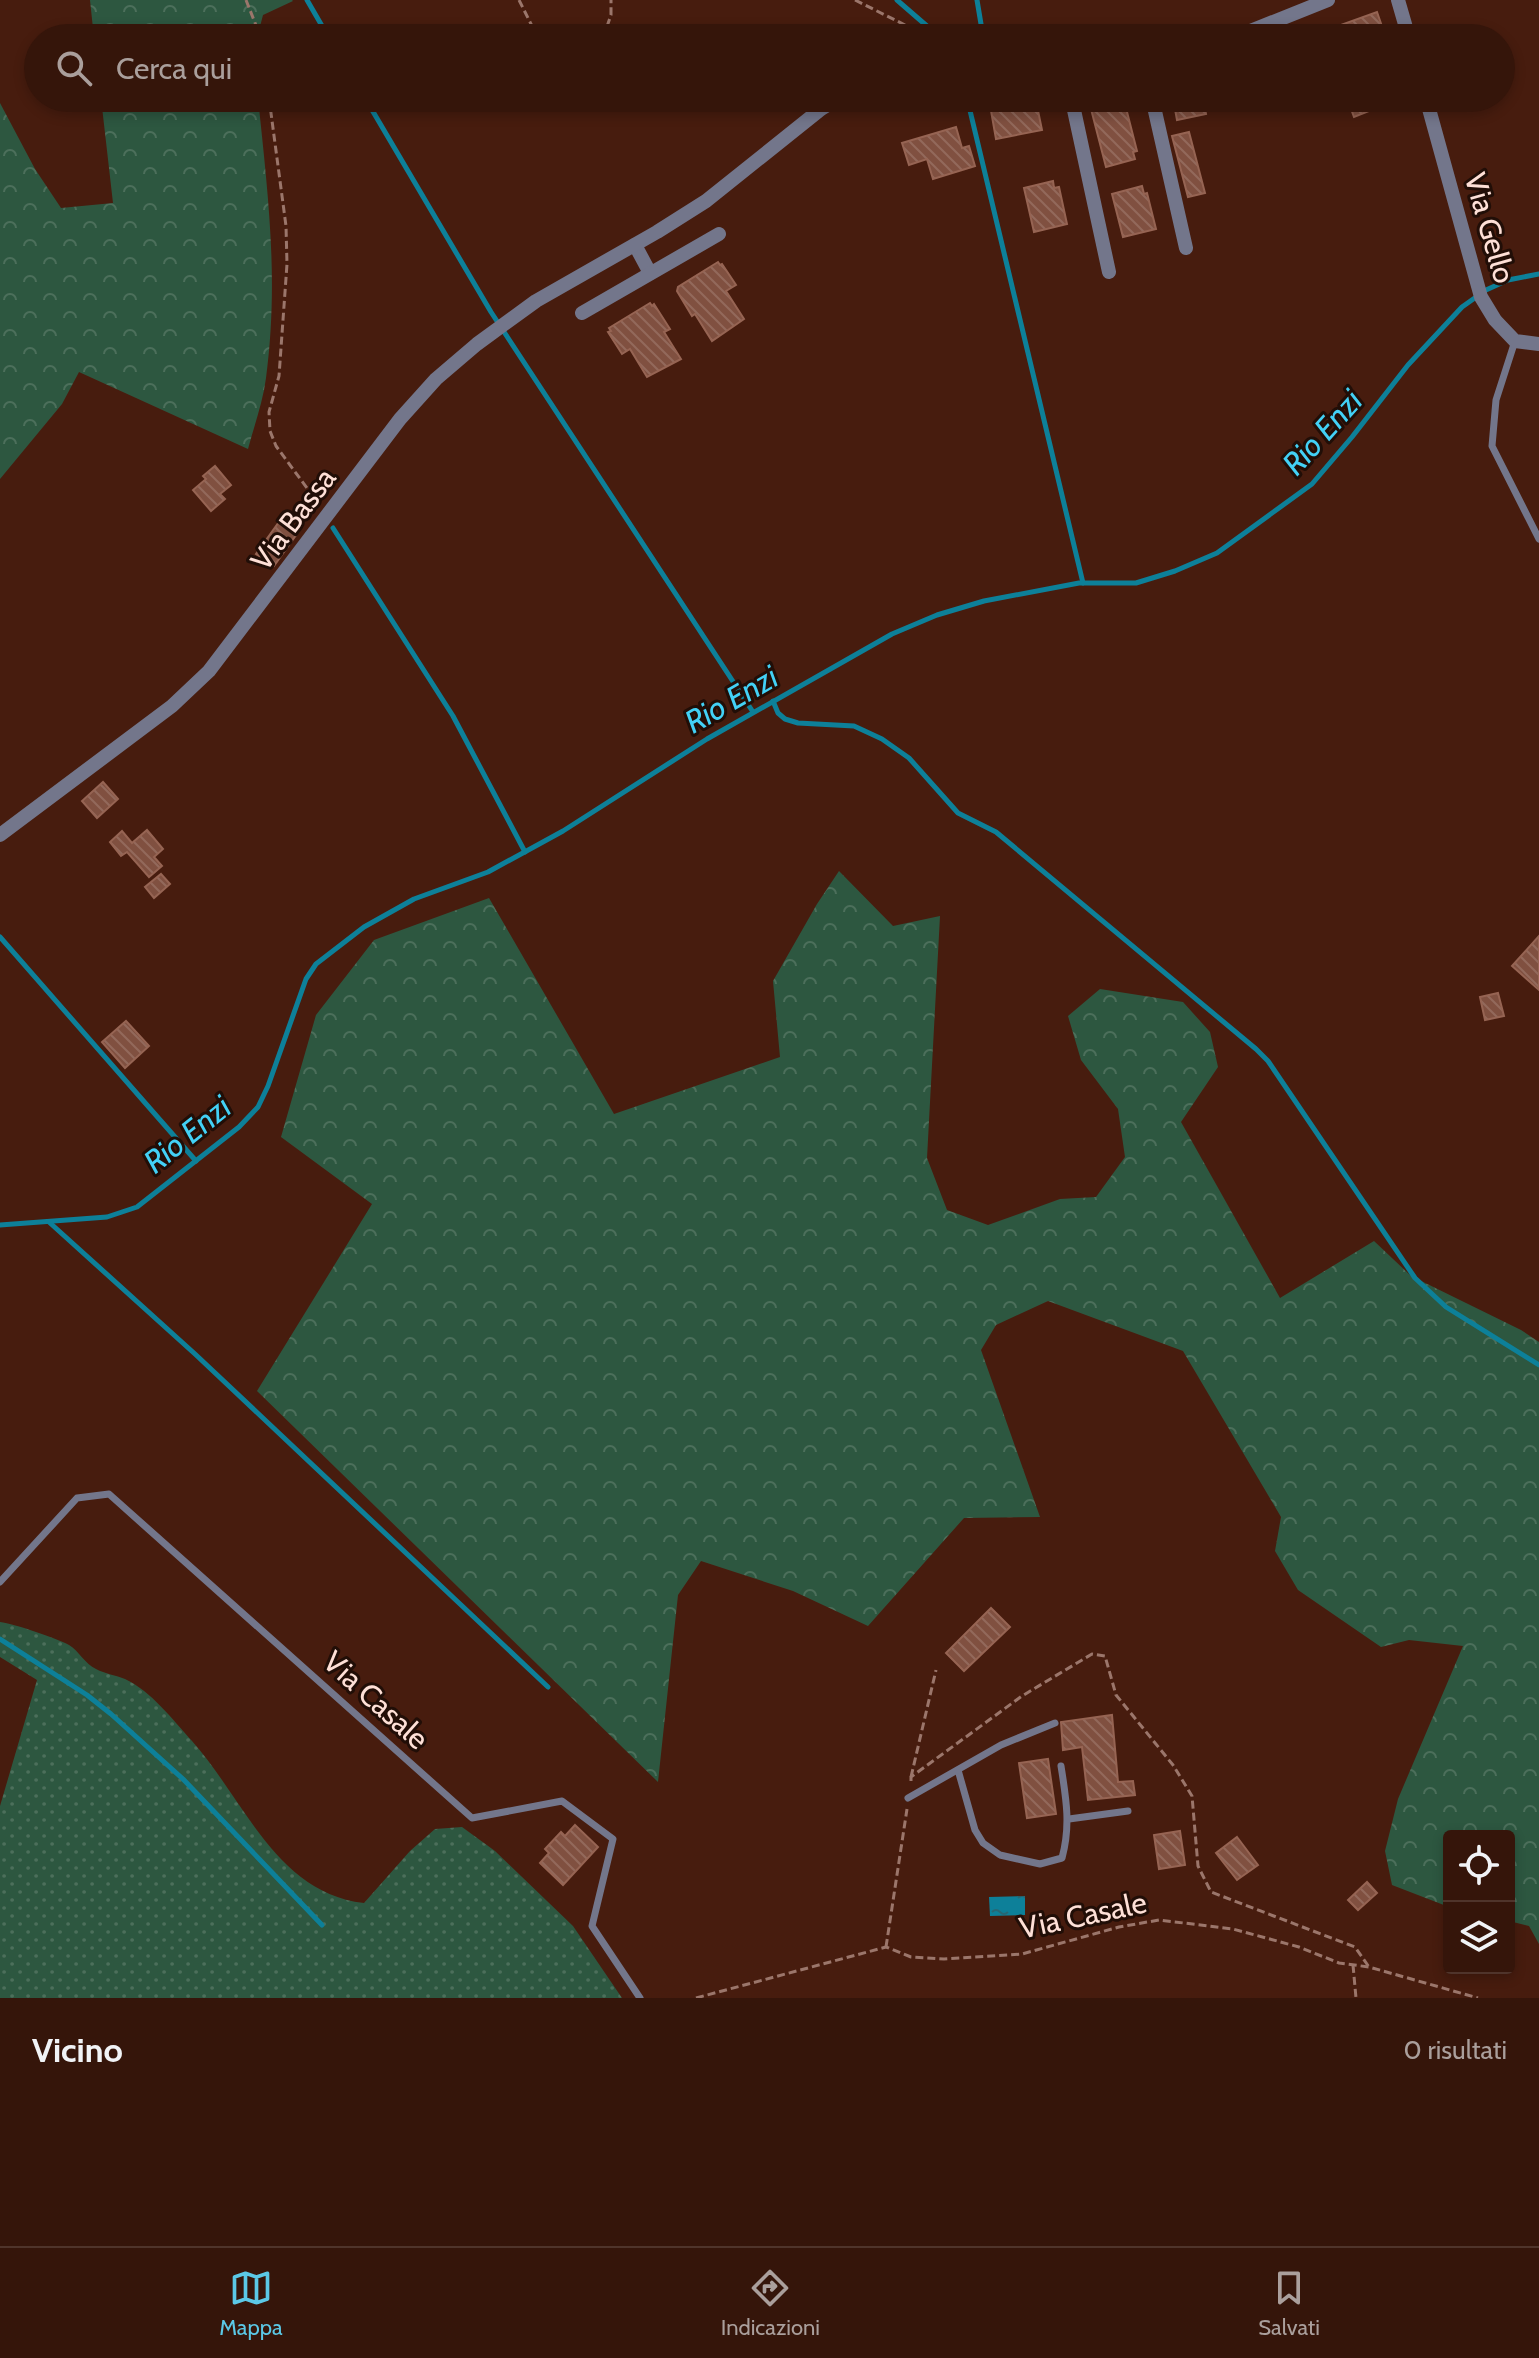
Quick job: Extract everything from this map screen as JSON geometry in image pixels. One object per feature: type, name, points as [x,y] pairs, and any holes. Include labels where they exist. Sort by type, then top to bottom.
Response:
[{"type":"street","points":[[1291,16],[1304,0]]},
{"type":"street","points":[[1270,24],[1328,0]]},
{"type":"street","points":[[1398,0],[1405,24]]},
{"type":"street","name":"Via Bassa","points":[[0,835],[172,706],[209,671],[400,419],[436,379],[536,301],[706,201],[817,112]]},
{"type":"street","points":[[1074,112],[1109,272]]},
{"type":"street","points":[[1155,112],[1186,248]]},
{"type":"street","name":"Via Gello","points":[[1430,112],[1479,292],[1495,320],[1515,341]]},
{"type":"street","points":[[582,313],[719,234]]},
{"type":"street","points":[[635,245],[650,273]]},
{"type":"street","points":[[1515,341],[1539,344]]},
{"type":"lane","points":[[1515,341],[1496,400],[1492,446],[1539,539]]},
{"type":"lane","name":"Via Casale","points":[[0,1582],[77,1498],[109,1494],[472,1818],[562,1801],[613,1839],[592,1926],[640,1998]]},
{"type":"lane","points":[[908,1798],[1001,1745],[1055,1723]]},
{"type":"lane","points":[[958,1770],[975,1830],[983,1843],[1000,1855],[1040,1864],[1062,1858],[1069,1819],[1061,1766]]},
{"type":"lane","points":[[1069,1819],[1128,1811]]},
{"type":"path","points":[[246,0],[255,24]]},
{"type":"path","points":[[519,0],[531,24]]},
{"type":"path","points":[[608,24],[611,0]]},
{"type":"path","points":[[855,0],[903,24]]},
{"type":"path","points":[[271,112],[286,226],[287,264],[279,376],[269,412],[270,431],[276,446],[327,515]]},
{"type":"path","points":[[911,1777],[936,1670]]},
{"type":"path","name":"Via Casale","points":[[696,1998],[886,1947],[911,1957],[944,1959],[1022,1954],[1119,1927],[1159,1920],[1233,1929],[1299,1947],[1339,1963],[1369,1967],[1478,1998]]},
{"type":"path","points":[[1353,1965],[1356,1998]]},
{"type":"green space","points":[[90,0],[293,1],[263,15],[261,24],[93,24]]},
{"type":"green space","points":[[0,103],[35,169],[61,208],[113,203],[103,112],[259,112],[268,203],[272,307],[266,378],[248,449],[79,372],[62,404],[0,479]]},
{"type":"green space","points":[[839,871],[893,926],[940,916],[927,1158],[947,1210],[988,1225],[1060,1199],[1096,1197],[1125,1157],[1118,1109],[1081,1060],[1068,1016],[1100,989],[1183,1002],[1210,1032],[1218,1067],[1181,1122],[1280,1298],[1374,1241],[1411,1276],[1521,1330],[1539,1342],[1539,1944],[1529,1926],[1515,1922],[1515,1830],[1443,1830],[1443,1905],[1392,1885],[1385,1851],[1398,1799],[1463,1646],[1409,1640],[1381,1647],[1298,1590],[1275,1551],[1281,1517],[1183,1351],[1048,1301],[996,1325],[981,1350],[1040,1517],[964,1518],[868,1626],[793,1591],[701,1561],[678,1595],[658,1782],[257,1391],[372,1204],[281,1137],[316,1015],[374,940],[489,898],[614,1114],[780,1057],[773,981]]},
{"type":"green space","points":[[0,1622],[63,1642],[92,1667],[125,1679],[144,1691],[211,1764],[264,1840],[307,1882],[333,1896],[364,1903],[410,1851],[435,1829],[462,1827],[495,1851],[573,1926],[622,1998],[0,1998],[0,1806],[37,1680],[0,1657]]},
{"type":"water","points":[[1025,1896],[1025,1915],[990,1916],[989,1897]]},
{"type":"building","points":[[1377,12],[1381,24],[1344,24]]},
{"type":"building","points":[[991,112],[1038,112],[1042,130],[996,139]]},
{"type":"building","points":[[1092,112],[1127,112],[1137,151],[1133,152],[1135,159],[1106,167]]},
{"type":"building","points":[[1176,112],[1206,112],[1206,114],[1177,120]]},
{"type":"building","points":[[956,127],[962,148],[969,146],[975,166],[933,179],[927,159],[909,165],[902,143]]},
{"type":"building","points":[[1189,132],[1205,193],[1188,197],[1172,136]]},
{"type":"building","points":[[1053,181],[1054,188],[1059,187],[1067,224],[1034,232],[1024,188]]},
{"type":"building","points":[[1142,186],[1144,194],[1147,193],[1156,229],[1123,237],[1112,194]]},
{"type":"building","points":[[718,262],[736,285],[726,291],[744,319],[712,341],[677,291],[678,287]]},
{"type":"building","points":[[650,303],[652,306],[654,304],[670,329],[664,332],[681,359],[647,377],[630,349],[622,354],[608,332],[611,331],[609,328]]},
{"type":"building","points":[[215,466],[231,485],[220,494],[225,499],[211,511],[193,490]]},
{"type":"building","points":[[281,519],[299,531],[274,566],[256,554]]},
{"type":"building","points":[[103,782],[118,799],[97,818],[82,801]]},
{"type":"building","points":[[147,830],[163,849],[154,857],[162,866],[149,877],[127,852],[121,856],[110,842],[122,831],[132,843]]},
{"type":"building","points":[[161,874],[170,884],[154,898],[145,887]]},
{"type":"building","points":[[1539,936],[1539,990],[1512,966]]},
{"type":"building","points":[[1498,993],[1504,1016],[1485,1020],[1480,997]]},
{"type":"building","points":[[126,1021],[149,1046],[125,1068],[102,1042]]},
{"type":"building","points":[[991,1608],[1010,1627],[964,1671],[946,1653]]},
{"type":"building","points":[[1112,1715],[1118,1782],[1133,1781],[1135,1795],[1088,1800],[1082,1747],[1063,1750],[1061,1722]]},
{"type":"building","points":[[1048,1759],[1056,1814],[1027,1818],[1019,1763]]},
{"type":"building","points":[[575,1825],[598,1847],[563,1885],[540,1863],[549,1853],[545,1849],[561,1832],[565,1836]]},
{"type":"building","points":[[1180,1831],[1185,1865],[1159,1869],[1154,1835]]},
{"type":"building","points":[[1237,1837],[1258,1865],[1237,1880],[1216,1853]]},
{"type":"building","points":[[1367,1882],[1377,1893],[1358,1910],[1348,1900]]},
{"type":"waterway","points":[[307,0],[321,24]]},
{"type":"waterway","points":[[897,0],[925,24]]},
{"type":"waterway","points":[[977,0],[981,24]]},
{"type":"waterway","points":[[373,112],[491,312],[753,712]]},
{"type":"waterway","points":[[970,112],[1083,583]]},
{"type":"waterway","name":"Rio Enzi","points":[[0,1225],[107,1217],[137,1207],[239,1127],[258,1107],[306,979],[316,964],[364,927],[414,899],[488,872],[563,831],[707,739],[892,634],[937,615],[984,601],[1079,583],[1136,583],[1217,553],[1312,484],[1408,365],[1462,307],[1486,290],[1508,280],[1539,274]]},
{"type":"waterway","points":[[333,528],[453,716],[525,852]]},
{"type":"waterway","points":[[773,701],[778,713],[785,719],[798,723],[854,726],[882,739],[909,758],[958,813],[996,832],[1256,1049],[1268,1061],[1415,1278],[1446,1307],[1539,1365]]},
{"type":"waterway","points":[[0,937],[196,1161]]},
{"type":"waterway","points":[[49,1222],[195,1354],[548,1687]]},
{"type":"waterway","points":[[0,1639],[111,1714],[183,1779],[322,1925]]}]
